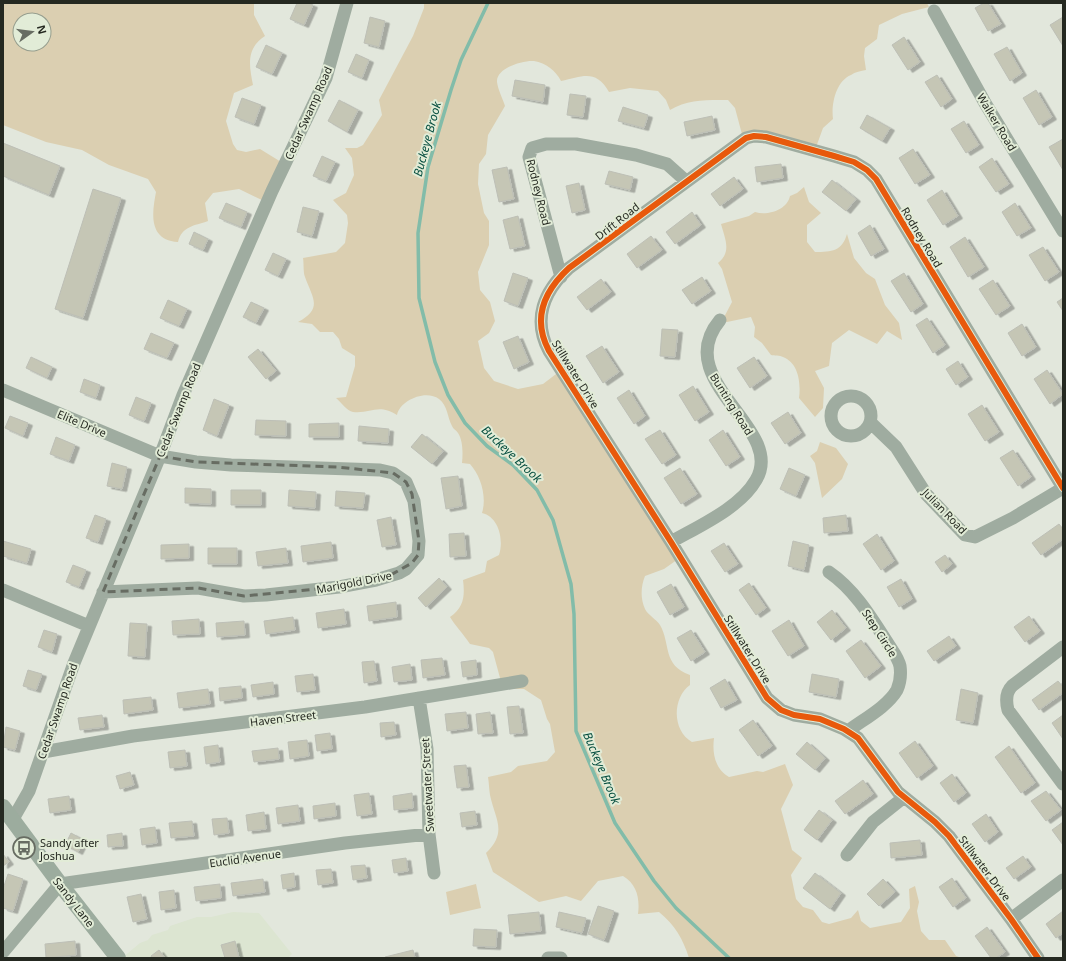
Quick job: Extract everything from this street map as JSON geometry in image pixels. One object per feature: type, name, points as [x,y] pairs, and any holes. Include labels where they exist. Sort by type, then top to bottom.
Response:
[{"type":"main road","name":"Sandy Lane","points":[[7,814],[118,958]]},
{"type":"street","name":"Cedar Swamp Road","points":[[7,814],[29,791],[74,663],[160,456],[183,395],[246,249],[326,78],[346,3]]},
{"type":"street","name":"Walker Road","points":[[934,11],[985,103],[1063,231]]},
{"type":"street","name":"Rodney Road","points":[[561,277],[529,157],[532,148],[546,144],[576,144],[636,154],[667,164],[686,181],[741,140],[754,136],[781,140],[854,162],[867,170],[876,179],[1063,488]]},
{"type":"street","name":"Drift Road","points":[[561,277],[569,268],[686,181]]},
{"type":"street","name":"Stillwater Drive","points":[[561,277],[546,299],[542,312],[540,330],[545,345],[671,542],[766,698],[776,707],[786,712],[820,719],[848,731],[864,745],[904,798],[943,830],[1011,919],[1038,958]]},
{"type":"street","name":"Bunting Road","points":[[671,542],[740,499],[757,479],[761,464],[760,452],[749,428],[714,378],[707,360],[706,345],[720,320]]},
{"type":"street","name":"Elite Drive","points":[[3,390],[160,456]]},
{"type":"street","name":"Julian Road","points":[[871,423],[896,447],[926,494],[966,535],[975,537],[1013,518],[1063,488]]},
{"type":"street","name":"Marigold Drive","points":[[103,592],[198,588],[244,596],[339,587],[376,580],[399,573],[406,569],[418,555],[419,541],[414,501],[406,482],[393,473],[380,470],[336,467],[196,462],[160,456]]},
{"type":"street","name":"Step Circle","points":[[829,572],[840,580],[856,598],[881,633],[900,665],[901,675],[898,689],[892,697],[848,731]]},
{"type":"street","points":[[3,590],[89,626]]},
{"type":"street","points":[[1063,647],[1012,686],[1006,702],[1008,710],[1063,784]]},
{"type":"street","name":"Haven Street","points":[[43,752],[133,736],[291,718],[522,681]]},
{"type":"street","name":"Sweetwater Street","points":[[419,698],[427,749],[429,834],[434,872]]},
{"type":"street","points":[[847,855],[873,822],[904,798]]},
{"type":"street","name":"Euclid Avenue","points":[[60,884],[345,843],[429,834]]},
{"type":"street","points":[[1011,919],[1063,880]]},
{"type":"street","points":[[3,952],[60,884]]},
{"type":"street","points":[[548,958],[561,958]]},
{"type":"highlighted area","points":[[160,456],[196,462],[337,467],[393,473],[406,482],[412,494],[419,541],[418,555],[412,563],[387,577],[339,587],[244,596],[198,588],[103,592]]},
{"type":"shaded area","points":[[3,3],[254,3],[254,15],[265,36],[255,46],[250,58],[253,85],[234,93],[226,121],[233,144],[237,150],[246,152],[260,149],[286,165],[266,202],[239,189],[213,193],[205,203],[208,221],[189,227],[182,233],[178,242],[168,240],[161,236],[154,224],[153,217],[156,192],[148,179],[109,165],[82,150],[46,142],[3,125]]},
{"type":"shaded area","points":[[424,3],[927,3],[929,7],[902,14],[879,25],[877,39],[865,48],[864,56],[866,70],[854,73],[846,78],[838,88],[834,100],[833,119],[823,128],[815,150],[743,138],[735,108],[728,100],[691,102],[677,106],[670,110],[666,100],[658,91],[630,88],[609,92],[599,80],[588,76],[576,77],[561,81],[550,68],[534,61],[523,62],[505,69],[498,77],[497,82],[505,106],[488,135],[486,154],[479,164],[478,184],[484,213],[489,221],[489,245],[478,272],[480,290],[490,302],[495,321],[489,333],[478,341],[484,368],[494,381],[518,389],[543,384],[560,371],[681,557],[664,569],[645,576],[642,592],[642,601],[645,609],[660,625],[671,660],[681,671],[690,675],[690,685],[684,691],[677,706],[678,723],[685,737],[692,742],[714,738],[714,755],[720,770],[729,777],[757,771],[763,772],[785,764],[793,785],[781,809],[792,850],[802,858],[791,875],[796,899],[803,907],[813,910],[822,922],[829,924],[851,918],[858,910],[861,921],[870,928],[901,922],[910,908],[909,889],[915,886],[919,902],[917,911],[921,931],[929,940],[945,940],[956,956],[962,958],[689,958],[678,933],[670,922],[659,912],[638,914],[638,897],[632,883],[623,876],[598,881],[581,901],[566,896],[539,902],[493,872],[486,853],[497,838],[498,825],[490,795],[488,777],[511,772],[518,766],[547,761],[555,752],[550,724],[541,700],[524,689],[503,689],[493,652],[489,648],[470,644],[450,617],[461,605],[464,591],[463,580],[485,572],[487,561],[499,555],[501,543],[499,530],[493,519],[482,513],[484,500],[480,481],[470,464],[462,463],[461,439],[452,427],[446,408],[442,402],[434,396],[427,395],[414,398],[403,405],[397,415],[379,409],[359,412],[351,411],[336,398],[346,397],[355,366],[355,356],[342,348],[339,339],[333,332],[320,332],[312,324],[298,322],[311,312],[314,302],[304,275],[303,258],[336,252],[345,243],[348,223],[347,215],[333,200],[346,193],[354,175],[352,158],[345,148],[357,148],[363,145],[382,115],[379,100],[413,36],[424,8]]},
{"type":"shaded area","points":[[804,187],[809,202],[821,213],[807,225],[807,242],[815,252],[831,251],[842,244],[847,234],[854,258],[866,273],[875,279],[885,305],[899,323],[902,340],[887,331],[877,344],[849,330],[832,343],[829,366],[815,371],[824,388],[823,408],[815,417],[799,398],[800,387],[798,374],[793,364],[782,356],[771,355],[762,343],[754,337],[755,327],[751,317],[727,322],[722,321],[732,302],[722,269],[718,263],[722,259],[726,250],[726,240],[721,224],[749,216],[755,212],[766,213],[776,211],[785,205],[790,196],[797,193]]},
{"type":"shaded area","points":[[820,442],[836,448],[848,464],[842,479],[822,498],[815,463],[810,456],[817,451]]},
{"type":"shaded area","points":[[476,884],[481,908],[450,915],[446,892]]},
{"type":"shaded area","points":[[233,912],[259,913],[292,954],[288,958],[122,958],[140,943],[148,940],[152,935],[168,930],[170,926],[197,917],[211,917]]},
{"type":"building","points":[[297,3],[308,3],[313,5],[304,25],[290,19]]},
{"type":"building","points":[[984,3],[988,3],[1001,24],[988,31],[975,8]]},
{"type":"building","points":[[370,17],[385,21],[379,47],[364,43]]},
{"type":"building","points":[[1063,17],[1063,46],[1050,25]]},
{"type":"building","points":[[904,37],[920,62],[908,70],[892,45]]},
{"type":"building","points":[[266,45],[282,53],[272,74],[256,67]]},
{"type":"building","points":[[1007,47],[1022,73],[1010,81],[994,54]]},
{"type":"building","points":[[356,54],[369,60],[362,78],[348,72]]},
{"type":"building","points":[[937,75],[952,99],[941,107],[925,82]]},
{"type":"building","points":[[515,80],[545,85],[543,102],[512,96]]},
{"type":"building","points":[[1036,90],[1052,117],[1039,125],[1023,98]]},
{"type":"building","points":[[570,94],[586,96],[583,117],[567,115]]},
{"type":"building","points":[[242,98],[261,105],[254,124],[235,117]]},
{"type":"building","points":[[339,100],[358,110],[347,132],[328,121]]},
{"type":"building","points":[[623,107],[648,115],[644,128],[618,121]]},
{"type":"building","points":[[867,115],[890,128],[882,141],[860,128]]},
{"type":"building","points":[[712,116],[715,130],[687,136],[684,122]]},
{"type":"building","points":[[964,121],[979,145],[966,153],[951,129]]},
{"type":"building","points":[[1063,139],[1063,170],[1049,147]]},
{"type":"building","points":[[3,143],[60,166],[49,195],[3,176]]},
{"type":"building","points":[[913,149],[930,175],[915,184],[899,158]]},
{"type":"building","points":[[322,156],[335,162],[326,181],[313,176]]},
{"type":"building","points":[[992,158],[1009,184],[996,192],[979,167]]},
{"type":"building","points":[[781,164],[783,178],[757,182],[755,167]]},
{"type":"building","points":[[507,167],[514,199],[499,202],[492,170]]},
{"type":"building","points":[[609,171],[633,177],[630,190],[605,184]]},
{"type":"building","points":[[734,177],[743,189],[720,206],[711,194]]},
{"type":"building","points":[[832,180],[856,199],[846,211],[822,192]]},
{"type":"building","points":[[579,183],[585,210],[572,213],[566,186]]},
{"type":"building","points":[[93,189],[121,198],[83,318],[55,309]]},
{"type":"building","points":[[942,190],[958,216],[943,225],[927,200]]},
{"type":"building","points":[[226,203],[247,212],[241,227],[219,218]]},
{"type":"building","points":[[1015,203],[1031,228],[1017,236],[1002,212]]},
{"type":"building","points":[[303,207],[319,211],[312,236],[297,232]]},
{"type":"building","points":[[692,212],[701,225],[675,244],[666,232]]},
{"type":"building","points":[[518,216],[525,246],[510,249],[503,220]]},
{"type":"building","points":[[870,225],[884,249],[871,256],[858,233]]},
{"type":"building","points":[[194,232],[208,239],[203,250],[189,244]]},
{"type":"building","points":[[651,236],[662,250],[637,268],[627,254]]},
{"type":"building","points":[[965,237],[984,267],[968,277],[950,247]]},
{"type":"building","points":[[1043,247],[1059,272],[1045,281],[1029,255]]},
{"type":"building","points":[[273,253],[286,259],[278,276],[265,270]]},
{"type":"building","points":[[513,273],[528,278],[518,306],[504,301]]},
{"type":"building","points":[[904,273],[923,304],[911,312],[891,281]]},
{"type":"building","points":[[702,277],[711,291],[692,304],[682,290]]},
{"type":"building","points":[[601,279],[611,292],[587,310],[577,297]]},
{"type":"building","points":[[993,280],[1010,306],[996,315],[979,289]]},
{"type":"building","points":[[1063,298],[1063,311],[1057,302]]},
{"type":"building","points":[[168,300],[187,309],[179,326],[160,318]]},
{"type":"building","points":[[251,302],[264,308],[256,323],[243,317]]},
{"type":"building","points":[[927,318],[945,345],[933,353],[916,325]]},
{"type":"building","points":[[1022,324],[1036,347],[1022,356],[1008,333]]},
{"type":"building","points":[[662,329],[678,330],[675,357],[660,356]]},
{"type":"building","points":[[151,333],[174,343],[167,358],[144,349]]},
{"type":"building","points":[[518,336],[529,362],[514,369],[503,342]]},
{"type":"building","points":[[602,346],[619,372],[603,383],[586,356]]},
{"type":"building","points":[[258,349],[276,371],[266,379],[248,357]]},
{"type":"building","points":[[31,357],[52,367],[47,378],[26,368]]},
{"type":"building","points":[[754,357],[767,376],[750,388],[737,368]]},
{"type":"building","points":[[958,361],[968,377],[956,385],[946,369]]},
{"type":"building","points":[[1047,370],[1063,394],[1050,404],[1034,379]]},
{"type":"building","points":[[84,379],[100,385],[96,398],[80,392]]},
{"type":"building","points":[[693,386],[709,412],[695,421],[679,395]]},
{"type":"building","points":[[629,390],[645,416],[634,424],[617,398]]},
{"type":"building","points":[[136,397],[151,403],[144,421],[129,415]]},
{"type":"building","points":[[214,399],[229,405],[217,436],[203,430]]},
{"type":"building","points":[[982,405],[999,432],[985,441],[968,414]]},
{"type":"building","points":[[788,412],[801,433],[785,444],[771,423]]},
{"type":"building","points":[[10,416],[28,423],[23,436],[5,428]]},
{"type":"building","points":[[256,420],[286,421],[286,436],[255,435]]},
{"type":"building","points":[[339,423],[339,437],[309,437],[309,424]]},
{"type":"building","points":[[359,426],[389,429],[388,443],[358,441]]},
{"type":"building","points":[[660,430],[676,455],[662,464],[645,439]]},
{"type":"building","points":[[723,430],[740,457],[726,466],[709,440]]},
{"type":"building","points":[[422,434],[443,451],[432,464],[411,447]]},
{"type":"building","points":[[56,437],[75,445],[69,461],[50,454]]},
{"type":"building","points":[[1013,450],[1031,477],[1018,486],[1000,458]]},
{"type":"building","points":[[112,463],[127,467],[122,489],[107,486]]},
{"type":"building","points":[[680,468],[697,494],[681,504],[664,478]]},
{"type":"building","points":[[789,468],[805,475],[796,496],[780,489]]},
{"type":"building","points":[[458,476],[462,506],[446,509],[441,478]]},
{"type":"building","points":[[185,488],[211,489],[211,504],[185,503]]},
{"type":"building","points":[[231,490],[261,490],[261,505],[231,505]]},
{"type":"building","points":[[289,490],[316,492],[315,508],[288,506]]},
{"type":"building","points":[[336,491],[365,493],[363,508],[335,506]]},
{"type":"building","points":[[95,515],[106,519],[98,542],[86,538]]},
{"type":"building","points":[[846,515],[848,531],[824,533],[823,518]]},
{"type":"building","points":[[391,517],[396,545],[382,547],[377,520]]},
{"type":"building","points":[[1059,524],[1063,529],[1063,539],[1041,555],[1032,543]]},
{"type":"building","points":[[464,533],[466,556],[450,557],[449,534]]},
{"type":"building","points":[[877,534],[894,561],[881,570],[863,544]]},
{"type":"building","points":[[3,541],[31,549],[27,563],[3,556]]},
{"type":"building","points":[[793,541],[809,545],[804,570],[788,566]]},
{"type":"building","points":[[331,542],[333,558],[303,562],[301,546]]},
{"type":"building","points":[[724,543],[738,564],[725,572],[711,551]]},
{"type":"building","points":[[189,544],[189,558],[161,559],[161,545]]},
{"type":"building","points":[[208,548],[237,548],[237,564],[208,564]]},
{"type":"building","points":[[286,548],[288,563],[258,566],[256,552]]},
{"type":"building","points":[[945,555],[952,564],[942,572],[935,562]]},
{"type":"building","points":[[73,565],[86,570],[79,587],[66,582]]},
{"type":"building","points":[[439,578],[447,587],[426,607],[418,598]]},
{"type":"building","points":[[901,579],[912,599],[899,607],[887,587]]},
{"type":"building","points":[[749,583],[766,608],[756,615],[739,590]]},
{"type":"building","points":[[671,584],[684,607],[670,615],[657,592]]},
{"type":"building","points":[[396,602],[397,617],[369,621],[367,606]]},
{"type":"building","points":[[344,609],[346,624],[318,628],[316,613]]},
{"type":"building","points":[[832,610],[846,628],[831,640],[817,622]]},
{"type":"building","points":[[1029,616],[1040,631],[1025,642],[1014,627]]},
{"type":"building","points":[[293,617],[295,630],[266,634],[264,621]]},
{"type":"building","points":[[199,619],[200,634],[173,635],[172,621]]},
{"type":"building","points":[[789,620],[804,646],[788,656],[772,631]]},
{"type":"building","points":[[244,621],[245,635],[217,637],[216,623]]},
{"type":"building","points":[[130,623],[147,624],[145,657],[128,656]]},
{"type":"building","points":[[44,630],[57,634],[52,652],[38,647]]},
{"type":"building","points":[[691,630],[705,652],[691,661],[677,638]]},
{"type":"building","points":[[949,636],[956,646],[934,661],[927,651]]},
{"type":"building","points":[[861,640],[881,666],[865,678],[846,651]]},
{"type":"building","points":[[442,658],[445,675],[423,678],[421,660]]},
{"type":"building","points":[[476,660],[477,675],[463,677],[461,662]]},
{"type":"building","points":[[374,661],[377,681],[364,683],[362,662]]},
{"type":"building","points":[[410,664],[412,680],[394,682],[392,667]]},
{"type":"building","points":[[28,670],[42,674],[36,690],[23,686]]},
{"type":"building","points":[[313,674],[315,690],[297,692],[295,676]]},
{"type":"building","points":[[812,674],[839,679],[836,697],[809,692]]},
{"type":"building","points":[[725,679],[737,700],[721,708],[710,688]]},
{"type":"building","points":[[1058,681],[1063,687],[1063,693],[1039,710],[1032,700]]},
{"type":"building","points":[[273,682],[274,694],[253,697],[251,685]]},
{"type":"building","points":[[241,686],[242,698],[220,701],[219,688]]},
{"type":"building","points":[[208,689],[210,704],[179,708],[177,693]]},
{"type":"building","points":[[961,689],[978,693],[973,723],[956,720]]},
{"type":"building","points":[[151,697],[153,710],[124,714],[123,700]]},
{"type":"building","points":[[519,706],[523,733],[510,734],[507,707]]},
{"type":"building","points":[[466,712],[468,728],[447,731],[445,714]]},
{"type":"building","points":[[490,712],[493,733],[478,734],[476,714]]},
{"type":"building","points":[[102,715],[104,727],[80,730],[78,718]]},
{"type":"building","points":[[1063,715],[1063,739],[1052,723]]},
{"type":"building","points":[[753,720],[772,746],[758,756],[739,730]]},
{"type":"building","points":[[394,722],[396,735],[381,737],[380,723]]},
{"type":"building","points":[[6,727],[20,731],[15,750],[3,747]]},
{"type":"building","points":[[330,733],[332,749],[317,751],[315,735]]},
{"type":"building","points":[[307,740],[309,756],[290,759],[288,742]]},
{"type":"building","points":[[915,741],[933,766],[917,778],[899,753]]},
{"type":"building","points":[[807,742],[825,758],[815,770],[796,754]]},
{"type":"building","points":[[218,745],[220,762],[206,764],[204,747]]},
{"type":"building","points":[[1009,746],[1035,783],[1021,793],[995,757]]},
{"type":"building","points":[[278,748],[279,759],[254,762],[252,751]]},
{"type":"building","points":[[185,750],[187,766],[170,768],[168,752]]},
{"type":"building","points":[[466,765],[469,787],[457,788],[454,766]]},
{"type":"building","points":[[130,772],[134,785],[120,789],[116,776]]},
{"type":"building","points":[[952,774],[966,793],[954,802],[940,783]]},
{"type":"building","points":[[863,780],[873,794],[845,814],[835,801]]},
{"type":"building","points":[[1046,791],[1061,810],[1046,821],[1031,801]]},
{"type":"building","points":[[369,793],[372,814],[357,816],[354,795]]},
{"type":"building","points":[[412,793],[413,808],[394,810],[393,796]]},
{"type":"building","points":[[69,796],[71,810],[50,813],[48,799]]},
{"type":"building","points":[[335,803],[336,816],[314,819],[313,806]]},
{"type":"building","points":[[298,805],[300,821],[278,824],[276,808]]},
{"type":"building","points":[[819,810],[832,820],[817,840],[804,830]]},
{"type":"building","points":[[475,811],[477,825],[462,827],[460,813]]},
{"type":"building","points":[[264,812],[266,829],[248,831],[246,815]]},
{"type":"building","points":[[986,814],[998,832],[985,842],[972,824]]},
{"type":"building","points":[[227,818],[229,833],[214,835],[212,819]]},
{"type":"building","points":[[192,821],[194,836],[171,838],[169,823]]},
{"type":"building","points":[[1063,822],[1063,845],[1052,830]]},
{"type":"building","points":[[155,827],[157,843],[142,845],[140,829]]},
{"type":"building","points":[[71,833],[84,840],[78,852],[65,845]]},
{"type":"building","points":[[122,833],[123,846],[108,847],[107,835]]},
{"type":"building","points":[[920,840],[922,855],[891,858],[890,843]]},
{"type":"building","points":[[3,854],[9,862],[3,866]]},
{"type":"building","points":[[1023,856],[1031,867],[1014,879],[1006,868]]},
{"type":"building","points":[[406,858],[408,871],[394,873],[392,860]]},
{"type":"building","points":[[365,865],[367,878],[353,880],[351,866]]},
{"type":"building","points":[[331,869],[333,883],[318,885],[316,870]]},
{"type":"building","points":[[294,873],[295,887],[283,889],[281,875]]},
{"type":"building","points":[[815,873],[841,893],[830,909],[803,888]]},
{"type":"building","points":[[8,874],[23,879],[13,911],[3,908],[3,889]]},
{"type":"building","points":[[952,878],[966,898],[953,907],[939,887]]},
{"type":"building","points":[[263,879],[265,892],[233,896],[231,883]]},
{"type":"building","points":[[883,879],[895,892],[879,906],[867,894]]},
{"type":"building","points":[[220,884],[221,898],[196,901],[194,887]]},
{"type":"building","points":[[174,890],[176,908],[161,910],[159,892]]},
{"type":"building","points":[[141,894],[147,919],[133,922],[127,897]]},
{"type":"building","points":[[598,906],[614,911],[604,940],[588,934]]},
{"type":"building","points":[[1063,911],[1063,933],[1056,938],[1046,924]]},
{"type":"building","points":[[539,912],[541,931],[510,934],[508,915]]},
{"type":"building","points":[[559,912],[586,918],[582,933],[556,927]]},
{"type":"building","points":[[987,927],[1005,952],[996,958],[991,958],[975,936]]},
{"type":"building","points":[[474,929],[497,930],[496,947],[473,946]]},
{"type":"building","points":[[75,941],[76,955],[46,958],[45,944]]},
{"type":"building","points":[[235,941],[239,958],[225,958],[221,945]]},
{"type":"building","points":[[159,950],[165,958],[152,958],[151,956]]},
{"type":"building","points":[[413,950],[415,958],[385,957]]},
{"type":"waterway","name":"Buckeye Brook","points":[[488,3],[461,60],[451,90],[428,167],[418,233],[419,298],[435,362],[448,395],[465,423],[487,446],[513,465],[537,490],[553,520],[571,584],[574,614],[576,731],[615,823],[654,881],[676,908],[729,958]]},
{"type":"cycle path","points":[[1038,958],[949,836],[935,822],[898,792],[858,738],[844,729],[820,719],[794,715],[781,710],[767,698],[671,542],[549,351],[541,328],[543,306],[553,286],[569,268],[746,138],[754,136],[766,137],[854,162],[867,170],[876,179],[1063,488]]},
{"type":"place","name":"Sandy after Joshua","points":[[24,848]]}]
